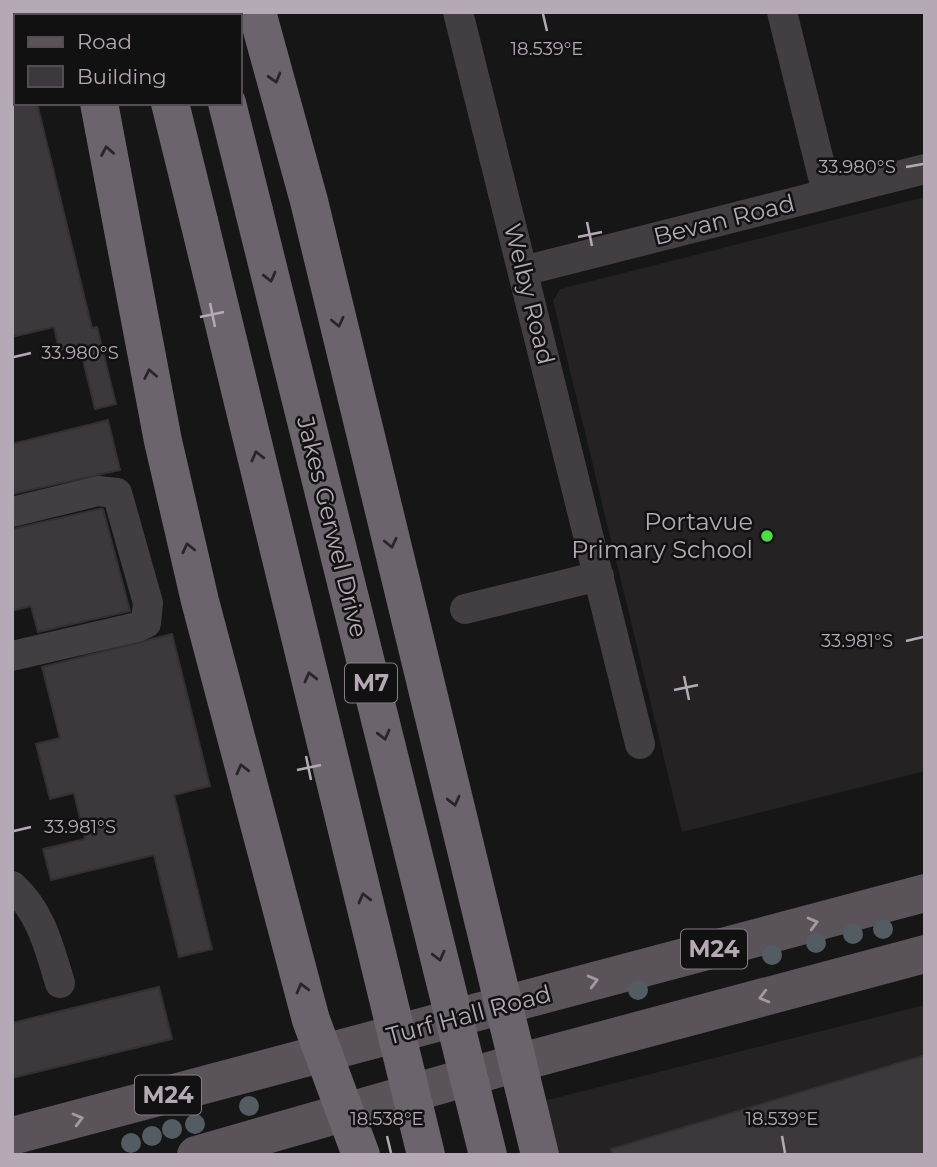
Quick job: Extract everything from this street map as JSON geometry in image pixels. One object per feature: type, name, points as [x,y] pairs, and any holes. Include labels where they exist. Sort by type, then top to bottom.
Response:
[{"type":"highway","points":[[257,12],[309,201],[540,1155]]},
{"type":"highway","points":[[99,105],[163,441],[200,601],[248,790],[323,1054],[361,1155]]},
{"type":"highway","name":"M7","points":[[171,105],[426,1155]]},
{"type":"highway","name":"Jakes Gerwel Drive","points":[[228,105],[488,1155]]},
{"type":"main road","name":"Turf Hall Road","points":[[12,1136],[925,893]]},
{"type":"main road","name":"M24","points":[[196,1155],[517,1063],[925,954]]},
{"type":"street","name":"Welby Road","points":[[458,12],[640,744]]},
{"type":"street","points":[[782,12],[827,193]]},
{"type":"street","name":"Bevan Road","points":[[523,271],[925,169]]},
{"type":"street","points":[[12,512],[98,491],[117,493],[145,590],[148,616],[146,623],[137,627],[12,656]]},
{"type":"street","points":[[466,608],[599,576]]},
{"type":"street","points":[[12,886],[34,911],[47,940],[60,983]]},
{"type":"shaded area","name":"Portavue Primary School","points":[[925,197],[925,771],[682,832],[553,301],[560,289]]},
{"type":"shaded area","points":[[925,1005],[925,1155],[539,1155],[527,1105]]},
{"type":"building","points":[[14,103],[37,105],[92,328],[97,327],[116,404],[95,409],[79,344],[59,350],[54,327],[12,337]]},
{"type":"building","points":[[108,420],[120,470],[12,494],[12,444]]},
{"type":"building","points":[[103,509],[130,611],[38,632],[31,606],[12,611],[12,529]]},
{"type":"building","points":[[172,634],[210,786],[174,795],[212,949],[179,957],[154,855],[51,880],[43,849],[85,839],[74,793],[50,799],[36,744],[60,738],[42,667]]},
{"type":"building","points":[[159,987],[172,1039],[12,1078],[12,1023]]},
{"type":"building","points":[[925,1055],[925,1155],[612,1155],[611,1149]]},
{"type":"place","name":"Portavue Primary School","points":[[767,536]]}]
